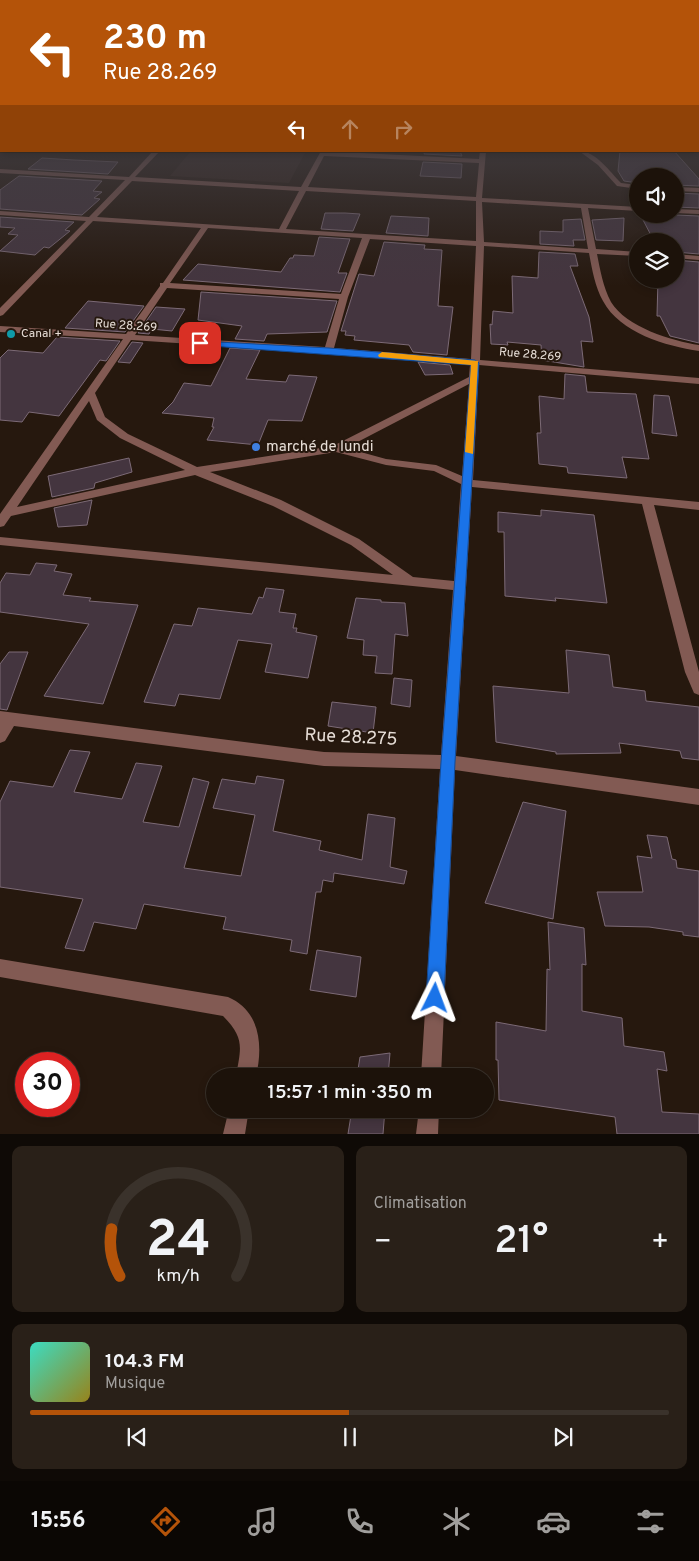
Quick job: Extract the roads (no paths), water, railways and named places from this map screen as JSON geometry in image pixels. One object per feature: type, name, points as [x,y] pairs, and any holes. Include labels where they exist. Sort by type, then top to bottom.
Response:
[{"type":"street","points":[[0,313],[129,180]]},
{"type":"street","points":[[161,180],[629,208]]},
{"type":"street","points":[[281,231],[309,180]]},
{"type":"street","points":[[431,1068],[448,762],[475,363],[481,180]]},
{"type":"street","points":[[614,180],[619,185],[629,186]]},
{"type":"street","points":[[684,189],[699,190]]},
{"type":"street","points":[[584,206],[593,252],[606,302],[623,318],[650,334],[687,347],[699,348]]},
{"type":"street","points":[[684,211],[699,212]]},
{"type":"street","points":[[0,213],[629,254]]},
{"type":"street","points":[[0,523],[163,285],[206,226]]},
{"type":"street","points":[[329,350],[344,297],[368,236]]},
{"type":"street","points":[[684,257],[699,258]]},
{"type":"street","points":[[163,285],[344,297]]},
{"type":"street","name":"Rue 28.269","points":[[0,329],[126,339],[329,350],[699,381]]},
{"type":"street","points":[[8,513],[196,471],[336,449],[474,378]]},
{"type":"street","points":[[90,391],[101,418],[124,436],[196,471],[277,503],[355,542],[410,580]]},
{"type":"street","points":[[336,449],[386,462],[436,468],[468,483],[699,506]]},
{"type":"street","points":[[647,502],[692,672],[699,689]]},
{"type":"street","points":[[0,540],[460,586]]},
{"type":"street","points":[[0,736],[5,719]]},
{"type":"street","name":"Rue 28.275","points":[[5,719],[324,759],[448,762],[699,798]]},
{"type":"street","points":[[0,968],[228,1007],[244,1022],[253,1047],[248,1068]]},
{"type":"street","points":[[234,1134],[237,1118]]},
{"type":"street","points":[[428,1134],[429,1118]]},
{"type":"place","name":"Canal +","points":[[11,334]]},
{"type":"place","name":"marché de lundi","points":[[256,447]]}]
